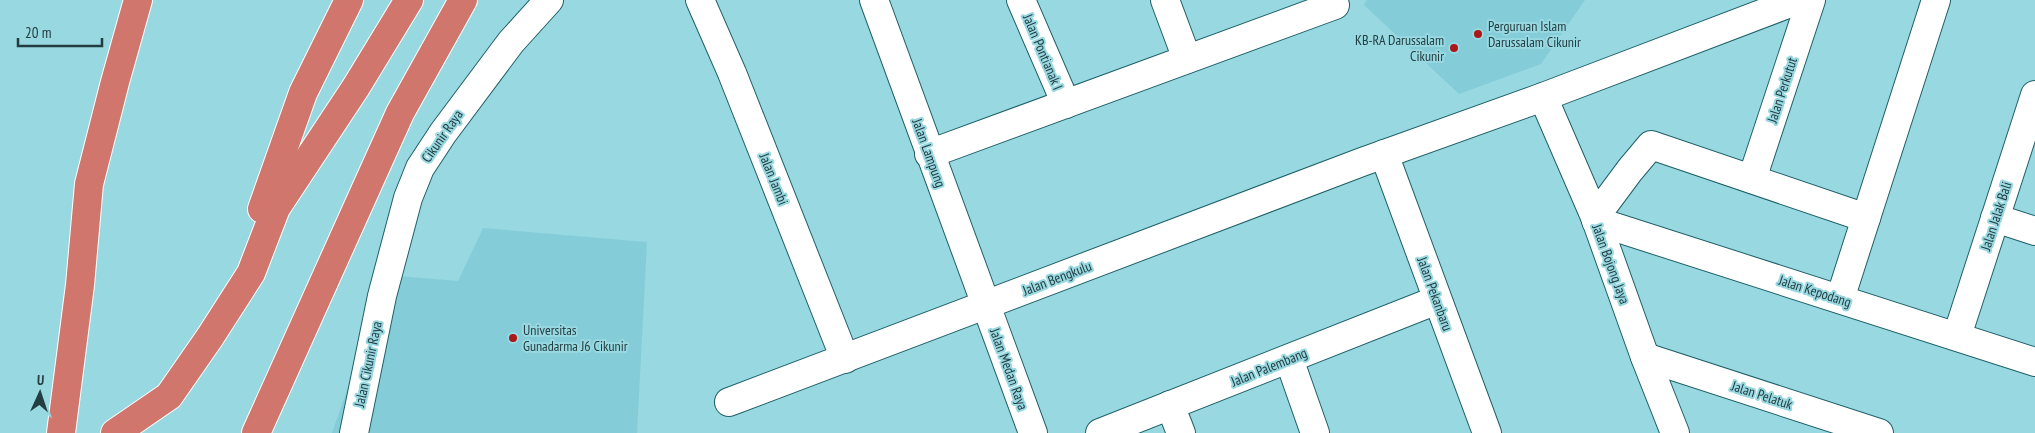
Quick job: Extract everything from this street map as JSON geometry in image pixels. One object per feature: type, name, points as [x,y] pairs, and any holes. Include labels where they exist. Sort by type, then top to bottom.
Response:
[{"type":"highway","points":[[61,433],[80,285],[89,184],[138,0]]},
{"type":"highway","points":[[276,208],[262,209],[303,94],[349,0]]},
{"type":"highway","points":[[115,433],[169,396],[210,337],[252,273],[276,208],[356,87],[409,0]]},
{"type":"highway","points":[[256,433],[400,113],[464,0]]},
{"type":"street","name":"Cikunir Raya","points":[[382,296],[408,198],[420,168],[443,133],[511,42],[549,0]]},
{"type":"street","name":"Jalan Jambi","points":[[700,0],[732,74],[845,358]]},
{"type":"street","name":"Jalan Lampung","points":[[874,0],[985,305]]},
{"type":"street","name":"Jalan Pontianak I","points":[[1021,0],[1066,104]]},
{"type":"street","points":[[1165,0],[1187,59]]},
{"type":"street","name":"Jalan Bengkulu","points":[[729,402],[1384,154],[1543,97],[1798,0]]},
{"type":"street","name":"Jalan Perkutut","points":[[1752,179],[1811,0]]},
{"type":"street","points":[[1840,299],[1936,0]]},
{"type":"street","points":[[929,154],[1335,5]]},
{"type":"street","name":"Jalan Bojong Jaya","points":[[1543,97],[1595,219],[1644,356],[1675,433]]},
{"type":"street","name":"Jalan Jalak Bali","points":[[1957,336],[2034,100]]},
{"type":"street","points":[[1595,219],[1630,170],[1651,145],[1866,218]]},
{"type":"street","name":"Jalan Pekanbaru","points":[[1384,154],[1487,433]]},
{"type":"street","points":[[1995,218],[2035,231]]},
{"type":"street","name":"Jalan Kepodang","points":[[1595,219],[2035,362]]},
{"type":"street","name":"Jalan Cikunir Raya","points":[[354,433],[382,296]]},
{"type":"street","name":"Jalan Palembang","points":[[1100,433],[1437,300]]},
{"type":"street","name":"Jalan Medan Raya","points":[[985,305],[1032,433]]},
{"type":"street","name":"Jalan Pelatuk","points":[[1644,356],[1879,433]]},
{"type":"street","points":[[1288,359],[1315,433]]},
{"type":"street","points":[[1170,405],[1181,433]]},
{"type":"shaded area","name":"Perguruan Islam Darussalam Cikunir","points":[[1367,0],[1585,0],[1541,64],[1459,94],[1364,5]]},
{"type":"shaded area","name":"Universitas Gunadarma J6 Cikunir","points":[[483,228],[647,242],[637,433],[332,433],[387,275],[458,281]]},
{"type":"place","name":"Perguruan Islam Darussalam Cikunir","points":[[1478,34]]},
{"type":"place","name":"KB-RA Darussalam Cikunir","points":[[1454,48]]},
{"type":"place","name":"Universitas Gunadarma J6 Cikunir","points":[[513,338]]}]
